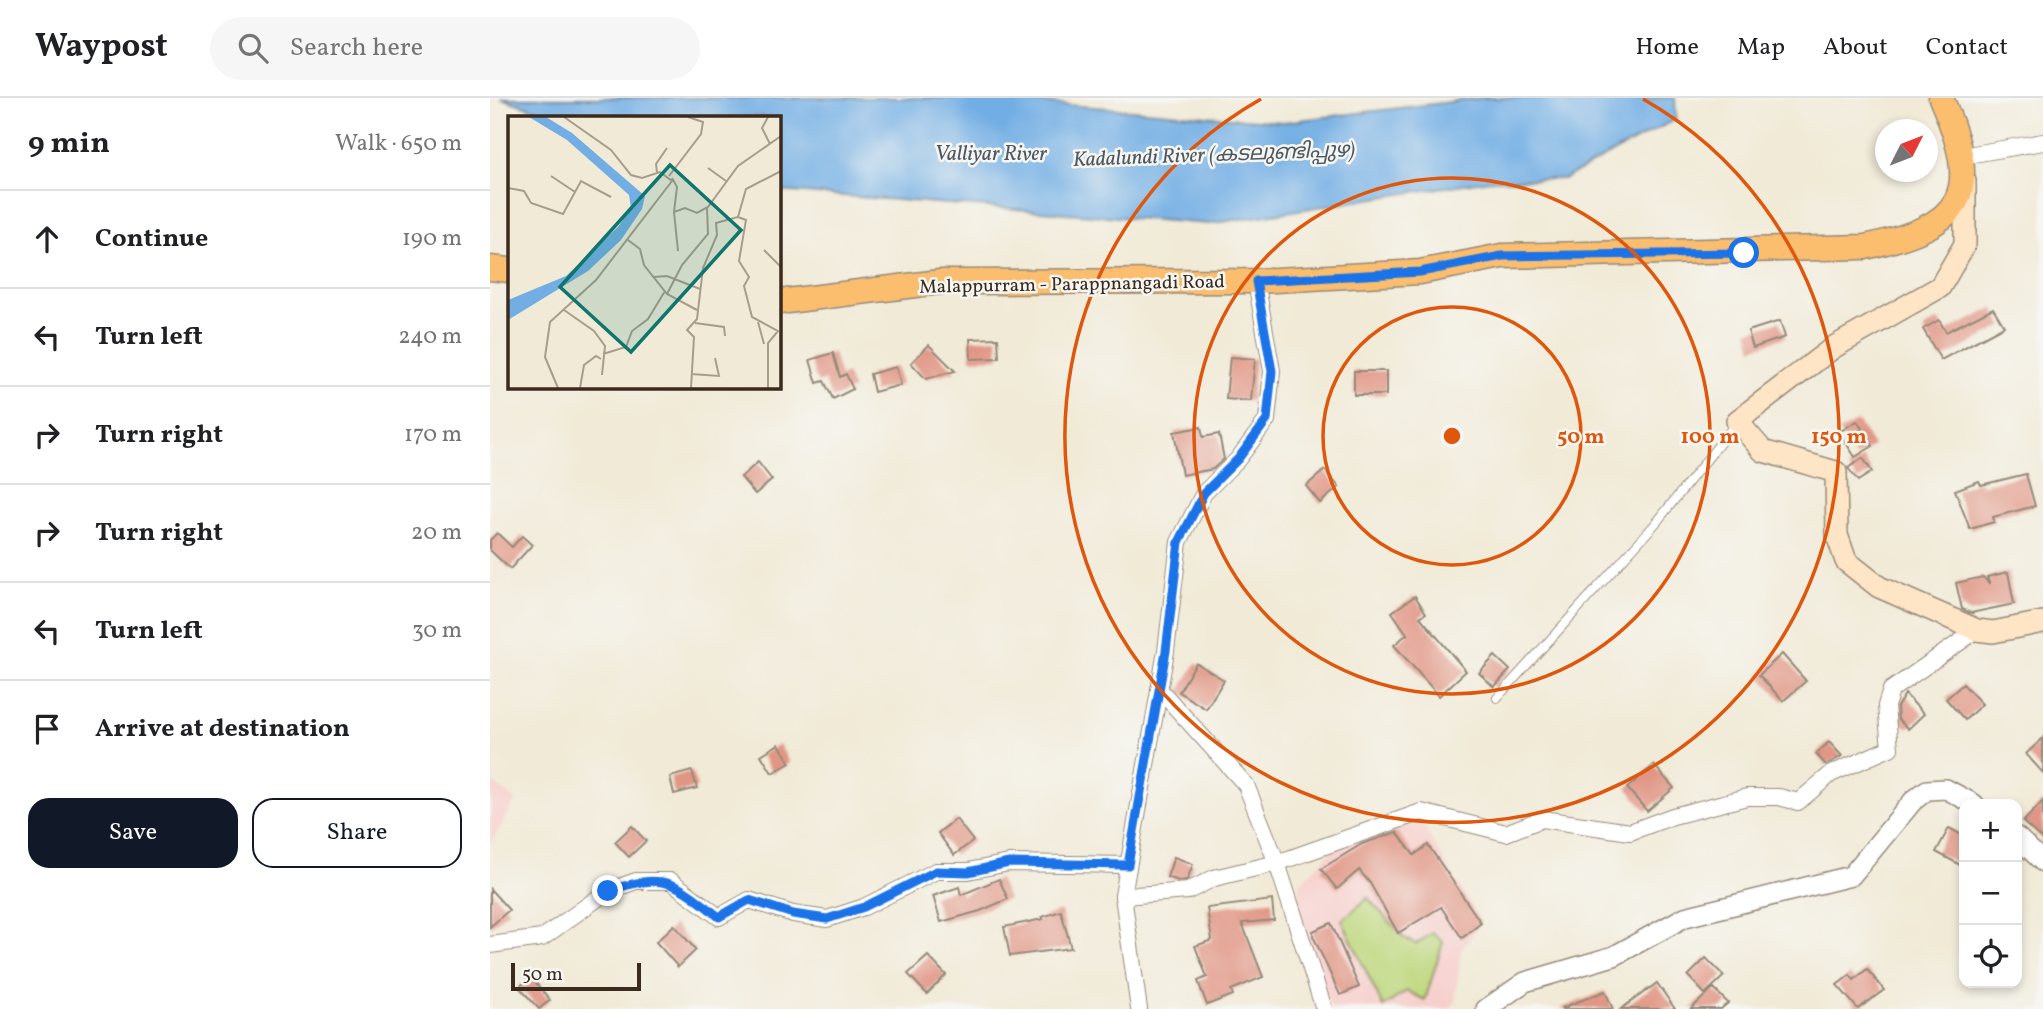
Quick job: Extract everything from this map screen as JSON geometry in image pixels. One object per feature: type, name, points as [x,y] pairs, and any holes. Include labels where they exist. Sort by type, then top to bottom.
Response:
[{"type":"main road","points":[[1941,98],[1963,168],[1965,244],[1940,287],[1834,347],[1738,421],[1763,451],[1836,472],[1837,534],[1846,561],[1879,587],[1977,630],[1993,632],[2043,622]]},
{"type":"main road","name":"Malappurram - Parappnangadi Road","points":[[780,302],[940,282],[1256,281],[1420,272],[1502,256],[1865,247],[1901,239],[1928,229],[1950,211],[1963,168]]},
{"type":"main road","points":[[490,268],[508,270]]},
{"type":"street","points":[[1963,168],[2043,142]]},
{"type":"street","points":[[1139,1009],[1123,896],[1159,689],[1179,542],[1204,493],[1238,459],[1267,420],[1272,371],[1256,281]]},
{"type":"street","points":[[1123,896],[1188,891],[1214,878],[1278,863],[1421,813],[1506,833],[1542,819],[1630,832],[1673,816],[1747,797],[1779,797],[1798,802],[1831,774],[1890,748],[1886,706],[1891,690],[1977,630]]},
{"type":"street","points":[[1159,689],[1246,785],[1278,863],[1324,1009]]},
{"type":"street","points":[[1486,1009],[1525,982],[1614,956],[1685,917],[1851,876],[1913,801],[1927,790],[1946,789],[1965,799]]},
{"type":"street","points":[[2022,841],[2043,862]]},
{"type":"street","points":[[490,944],[542,938],[608,891],[636,881],[671,881],[719,917],[749,900],[793,914],[827,919],[864,907],[936,871],[968,872],[1009,863],[1128,865]]},
{"type":"lane","points":[[1497,698],[1656,523],[1738,421]]},
{"type":"shaded area","points":[[490,780],[516,800],[490,844]]},
{"type":"shaded area","points":[[1417,815],[1481,923],[1461,950],[1455,1003],[1449,1009],[1332,1009],[1298,915],[1300,883],[1340,843]]},
{"type":"green space","points":[[1368,898],[1404,938],[1416,944],[1433,933],[1443,942],[1425,1000],[1407,991],[1383,1007],[1342,920]]},
{"type":"water","name":"Valliyar River","points":[[501,98],[982,98],[1283,122],[1483,98],[1675,98],[1676,119],[1564,179],[1490,180],[1209,224],[780,191],[780,116],[556,116]]},
{"type":"building","points":[[1993,308],[2004,326],[1941,360],[1923,329],[1939,320],[1946,332]]},
{"type":"building","points":[[1780,321],[1785,337],[1753,348],[1748,331]]},
{"type":"building","points":[[998,338],[999,358],[971,359],[970,339]]},
{"type":"building","points":[[929,345],[955,371],[926,379],[911,363]]},
{"type":"building","points":[[833,353],[840,377],[846,374],[853,389],[833,399],[824,381],[817,383],[810,360]]},
{"type":"building","points":[[1230,357],[1255,359],[1251,401],[1226,399]]},
{"type":"building","points":[[896,367],[901,385],[874,392],[870,374]]},
{"type":"building","points":[[1354,371],[1386,371],[1386,395],[1354,395]]},
{"type":"building","points":[[1857,421],[1873,446],[1855,457],[1839,432]]},
{"type":"building","points":[[1201,427],[1203,437],[1219,434],[1224,459],[1213,469],[1182,475],[1174,432]]},
{"type":"building","points":[[1863,458],[1872,472],[1858,481],[1848,468]]},
{"type":"building","points":[[758,462],[772,480],[755,494],[741,477]]},
{"type":"building","points":[[1325,470],[1339,487],[1320,503],[1306,486]]},
{"type":"building","points":[[2026,474],[2035,506],[1993,517],[1994,522],[1970,529],[1955,490],[1979,481],[1981,485]]},
{"type":"building","points":[[497,533],[512,547],[522,536],[532,545],[510,569],[490,550],[490,540]]},
{"type":"building","points":[[2008,572],[2014,604],[1971,613],[1962,609],[1956,583],[1983,577],[1990,584],[1987,577]]},
{"type":"building","points":[[1415,596],[1426,613],[1420,617],[1466,671],[1439,696],[1394,645],[1407,634],[1392,612]]},
{"type":"building","points":[[1782,654],[1806,681],[1783,701],[1759,675]]},
{"type":"building","points":[[1495,656],[1510,670],[1494,687],[1479,673]]},
{"type":"building","points":[[1196,663],[1224,680],[1206,709],[1179,692]]},
{"type":"building","points":[[1963,684],[1982,704],[1965,720],[1946,699]]},
{"type":"building","points":[[1905,694],[1924,714],[1908,729],[1898,719],[1897,707]]},
{"type":"building","points":[[2043,738],[2043,773],[2026,754]]},
{"type":"building","points":[[1829,742],[1842,756],[1826,765],[1816,754]]},
{"type":"building","points":[[779,744],[790,763],[772,773],[761,755]]},
{"type":"building","points":[[1654,765],[1674,788],[1647,811],[1627,788]]},
{"type":"building","points":[[692,771],[697,788],[674,794],[670,777]]},
{"type":"building","points":[[2043,801],[2043,840],[2023,822]]},
{"type":"building","points":[[956,819],[973,841],[954,855],[938,833]]},
{"type":"building","points":[[632,826],[646,841],[629,857],[615,842]]},
{"type":"building","points":[[1949,828],[1959,833],[1959,864],[1936,852]]},
{"type":"building","points":[[1397,832],[1414,855],[1428,845],[1481,923],[1462,938],[1441,907],[1398,933],[1370,883],[1359,870],[1337,889],[1321,869],[1362,844]]},
{"type":"building","points":[[1174,857],[1193,864],[1187,880],[1179,881],[1167,877]]},
{"type":"building","points":[[999,879],[1008,899],[980,911],[941,922],[933,896],[959,887],[961,895]]},
{"type":"building","points":[[490,889],[509,910],[490,927]]},
{"type":"building","points":[[1272,900],[1274,920],[1242,923],[1263,977],[1231,990],[1233,995],[1207,1005],[1198,981],[1207,977],[1195,946],[1212,940],[1207,908]]},
{"type":"building","points":[[1061,911],[1071,948],[1010,956],[1004,927],[1043,919],[1042,917]]},
{"type":"building","points":[[1331,923],[1359,987],[1340,995],[1313,936],[1313,931]]},
{"type":"building","points":[[674,925],[696,950],[678,967],[656,942]]},
{"type":"building","points":[[928,956],[946,975],[927,994],[908,974]]},
{"type":"building","points":[[1706,958],[1724,976],[1705,994],[1688,976]]},
{"type":"building","points":[[1867,969],[1884,990],[1858,1009],[1837,985],[1850,975],[1854,980]]},
{"type":"building","points":[[531,977],[550,1000],[539,1009],[519,987]]},
{"type":"building","points":[[1657,983],[1675,1009],[1621,1009]]},
{"type":"building","points":[[1713,988],[1728,1003],[1721,1009],[1691,1009]]},
{"type":"building","points":[[1605,991],[1613,1009],[1562,1009],[1562,1008]]},
{"type":"route","points":[[608,891],[636,881],[671,881],[719,917],[749,900],[793,914],[827,919],[864,907],[936,871],[968,872],[1009,863],[1128,865],[1166,651],[1179,542],[1204,493],[1238,459],[1267,420],[1272,371],[1256,281],[1420,272],[1502,256],[1744,253]]},
{"type":"water label","name":"Kadalundi River (കടലുണ്ടിപ്പുഴ)","points":[[1214,154]]}]
